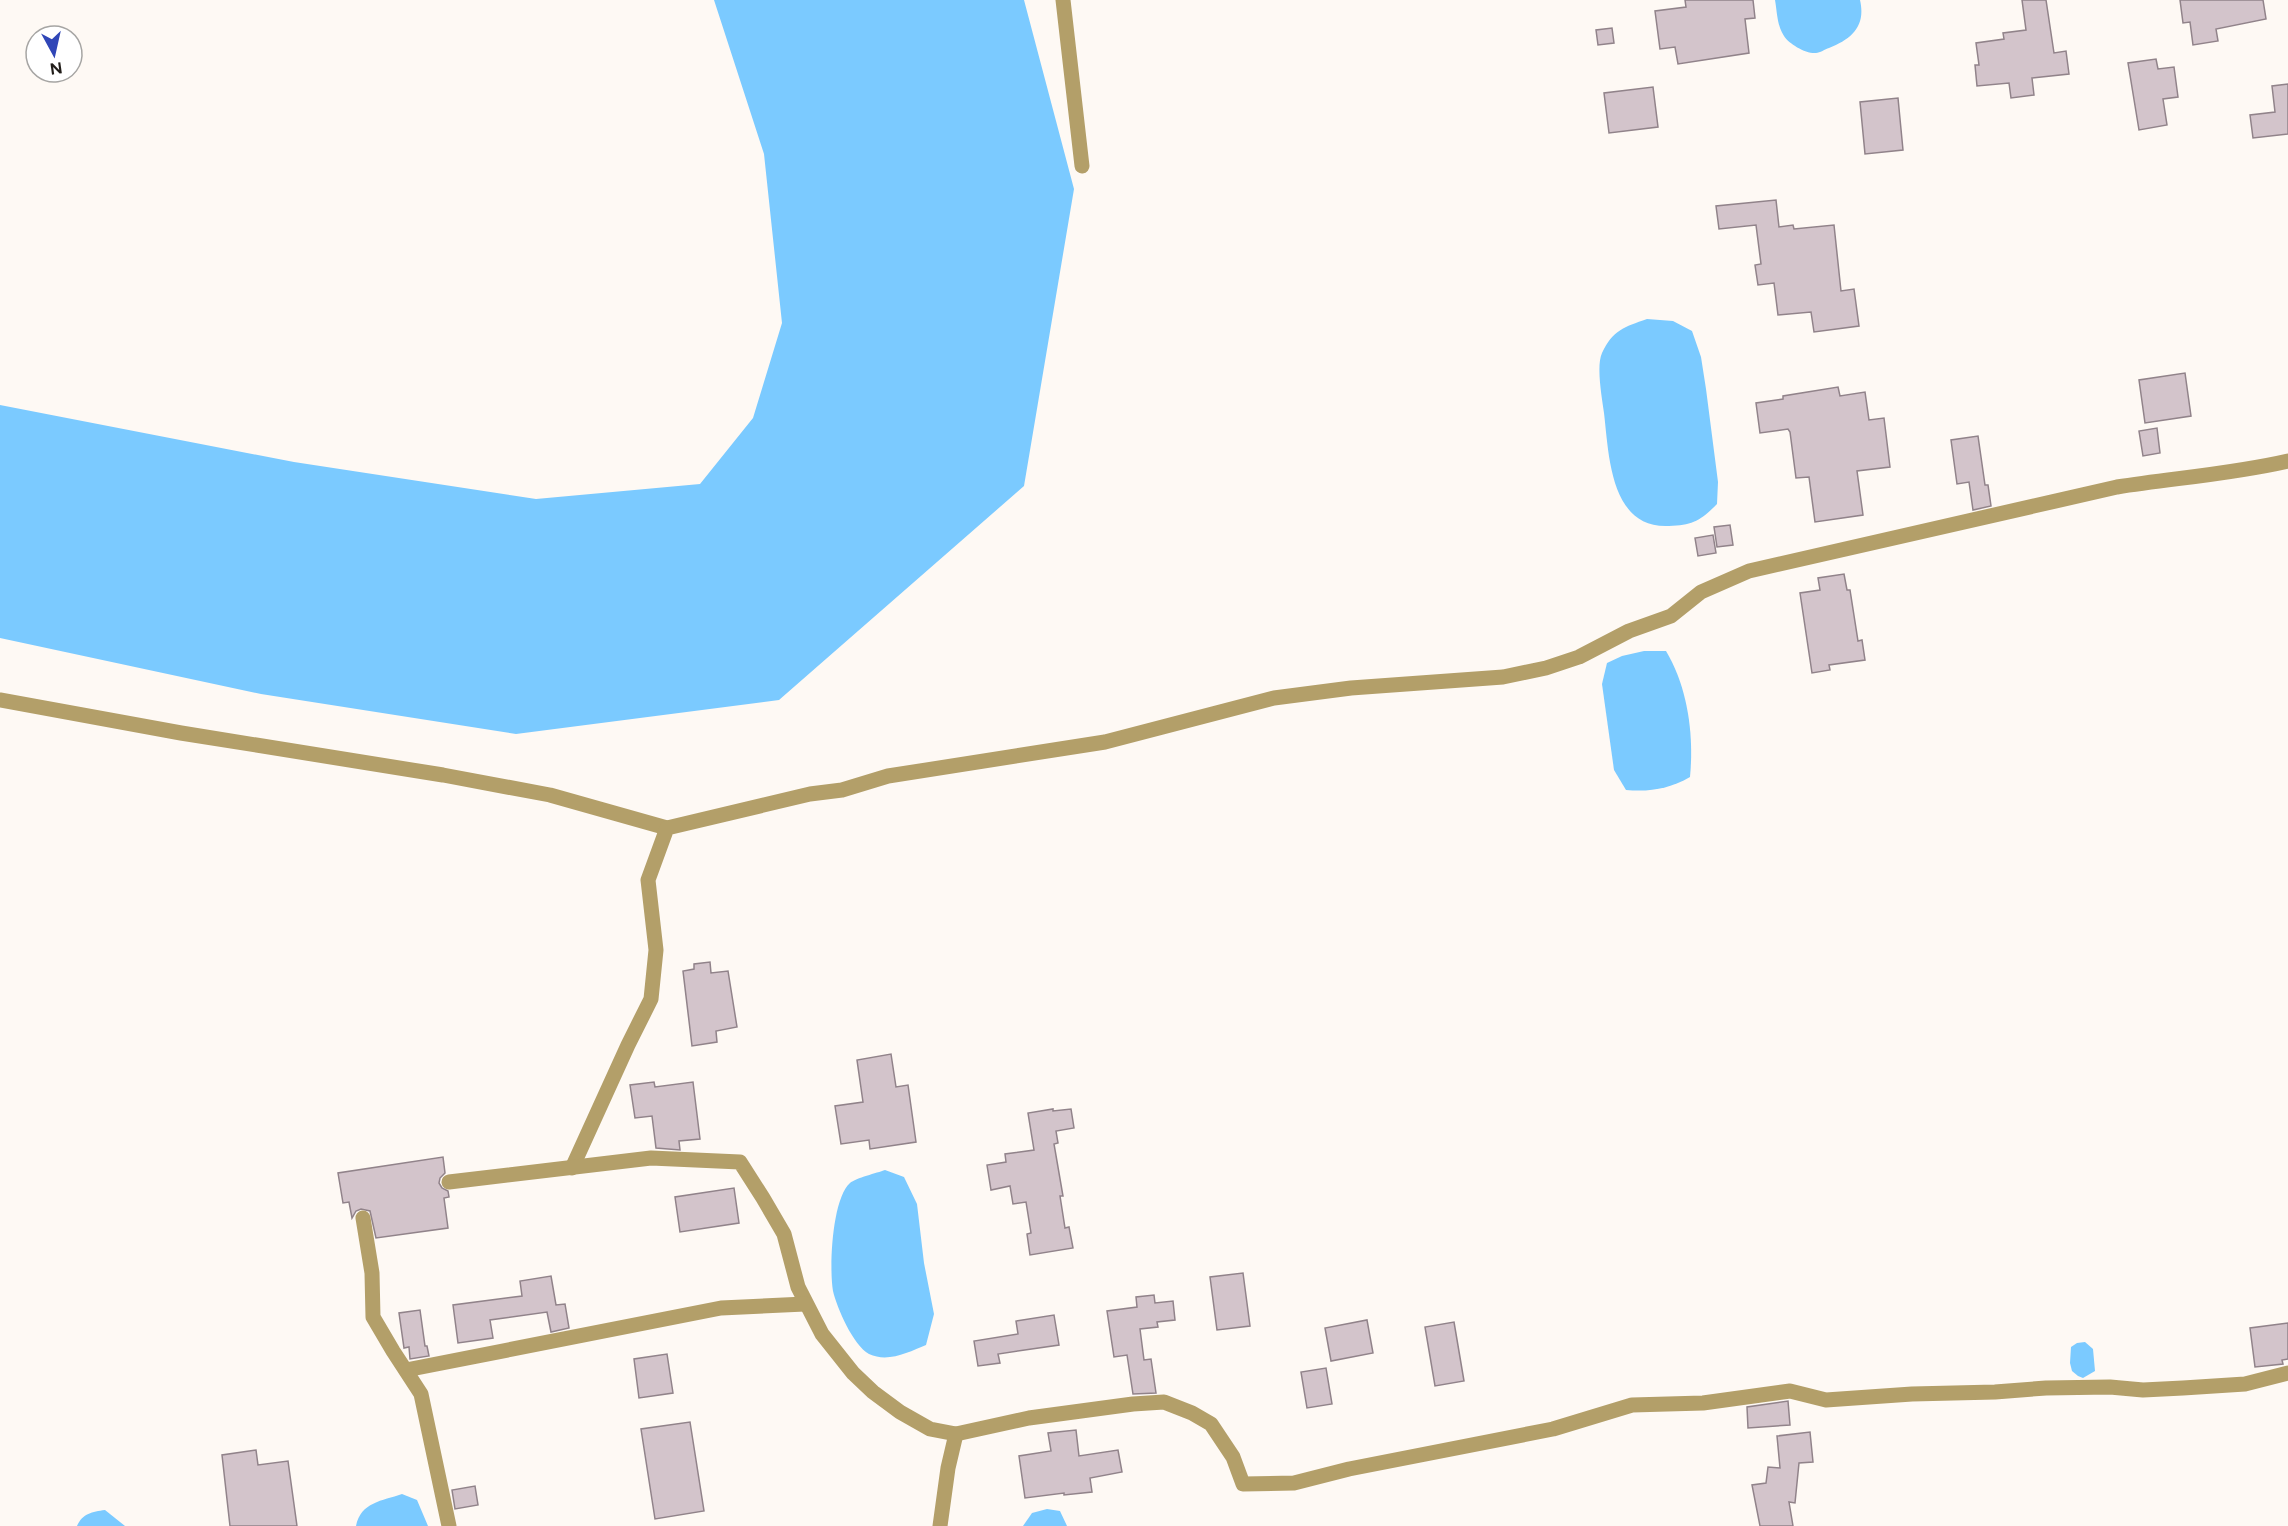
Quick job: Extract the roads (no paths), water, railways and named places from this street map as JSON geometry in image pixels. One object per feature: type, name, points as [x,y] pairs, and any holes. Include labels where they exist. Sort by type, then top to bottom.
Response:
[{"type":"street","points":[[1063,0],[1082,166]]},
{"type":"street","points":[[0,700],[539,793],[667,828],[810,794],[842,790],[888,776],[1106,742],[1274,698],[1351,688],[1503,677],[1546,669],[1579,657],[1629,631],[1671,615],[1701,592],[1749,571],[2096,492],[2173,478],[2253,469],[2288,461]]},
{"type":"street","points":[[572,1168],[651,999],[656,950],[648,880],[667,828]]},
{"type":"street","points":[[449,1182],[651,1158],[740,1162],[784,1234],[798,1287],[822,1334],[853,1373],[873,1392],[930,1429],[956,1434],[1029,1418],[1164,1402],[1192,1413],[1211,1424],[1233,1457],[1243,1484],[1294,1483],[1349,1469],[1553,1428],[1632,1405],[1704,1403],[1790,1391],[1826,1400],[2046,1388],[2110,1387],[2143,1390],[2245,1384],[2288,1373]]},
{"type":"street","points":[[363,1218],[372,1273],[374,1317],[421,1394],[449,1526]]},
{"type":"street","points":[[406,1370],[721,1308],[805,1304]]},
{"type":"street","points":[[940,1526],[948,1468],[956,1434]]},
{"type":"water","points":[[714,0],[1024,0],[1074,189],[1024,486],[779,700],[516,734],[261,694],[0,638],[0,405],[294,462],[536,499],[700,484],[753,418],[782,323],[764,154]]},
{"type":"water","points":[[1775,0],[1860,0],[1861,17],[1850,36],[1837,44],[1812,53],[1798,48],[1784,36]]},
{"type":"water","points":[[1647,319],[1673,321],[1692,331],[1701,357],[1718,482],[1717,504],[1701,518],[1684,525],[1649,524],[1635,516],[1624,503],[1611,468],[1600,382],[1600,359],[1606,345],[1615,334]]},
{"type":"water","points":[[1644,651],[1666,651],[1680,680],[1690,728],[1690,777],[1659,789],[1626,790],[1614,770],[1602,684],[1607,663],[1622,656]]},
{"type":"water","points":[[885,1170],[904,1177],[917,1204],[924,1263],[934,1314],[926,1345],[891,1357],[869,1354],[857,1343],[835,1298],[831,1267],[833,1234],[839,1203],[844,1191],[853,1181]]},
{"type":"water","points":[[2085,1342],[2093,1349],[2095,1371],[2083,1378],[2072,1371],[2070,1363],[2071,1347]]},
{"type":"water","points":[[402,1494],[417,1500],[428,1526],[356,1526],[362,1512],[367,1507]]},
{"type":"water","points":[[1047,1509],[1060,1511],[1067,1526],[1023,1526],[1032,1513]]},
{"type":"water","points":[[105,1510],[125,1526],[77,1526],[85,1516]]}]
